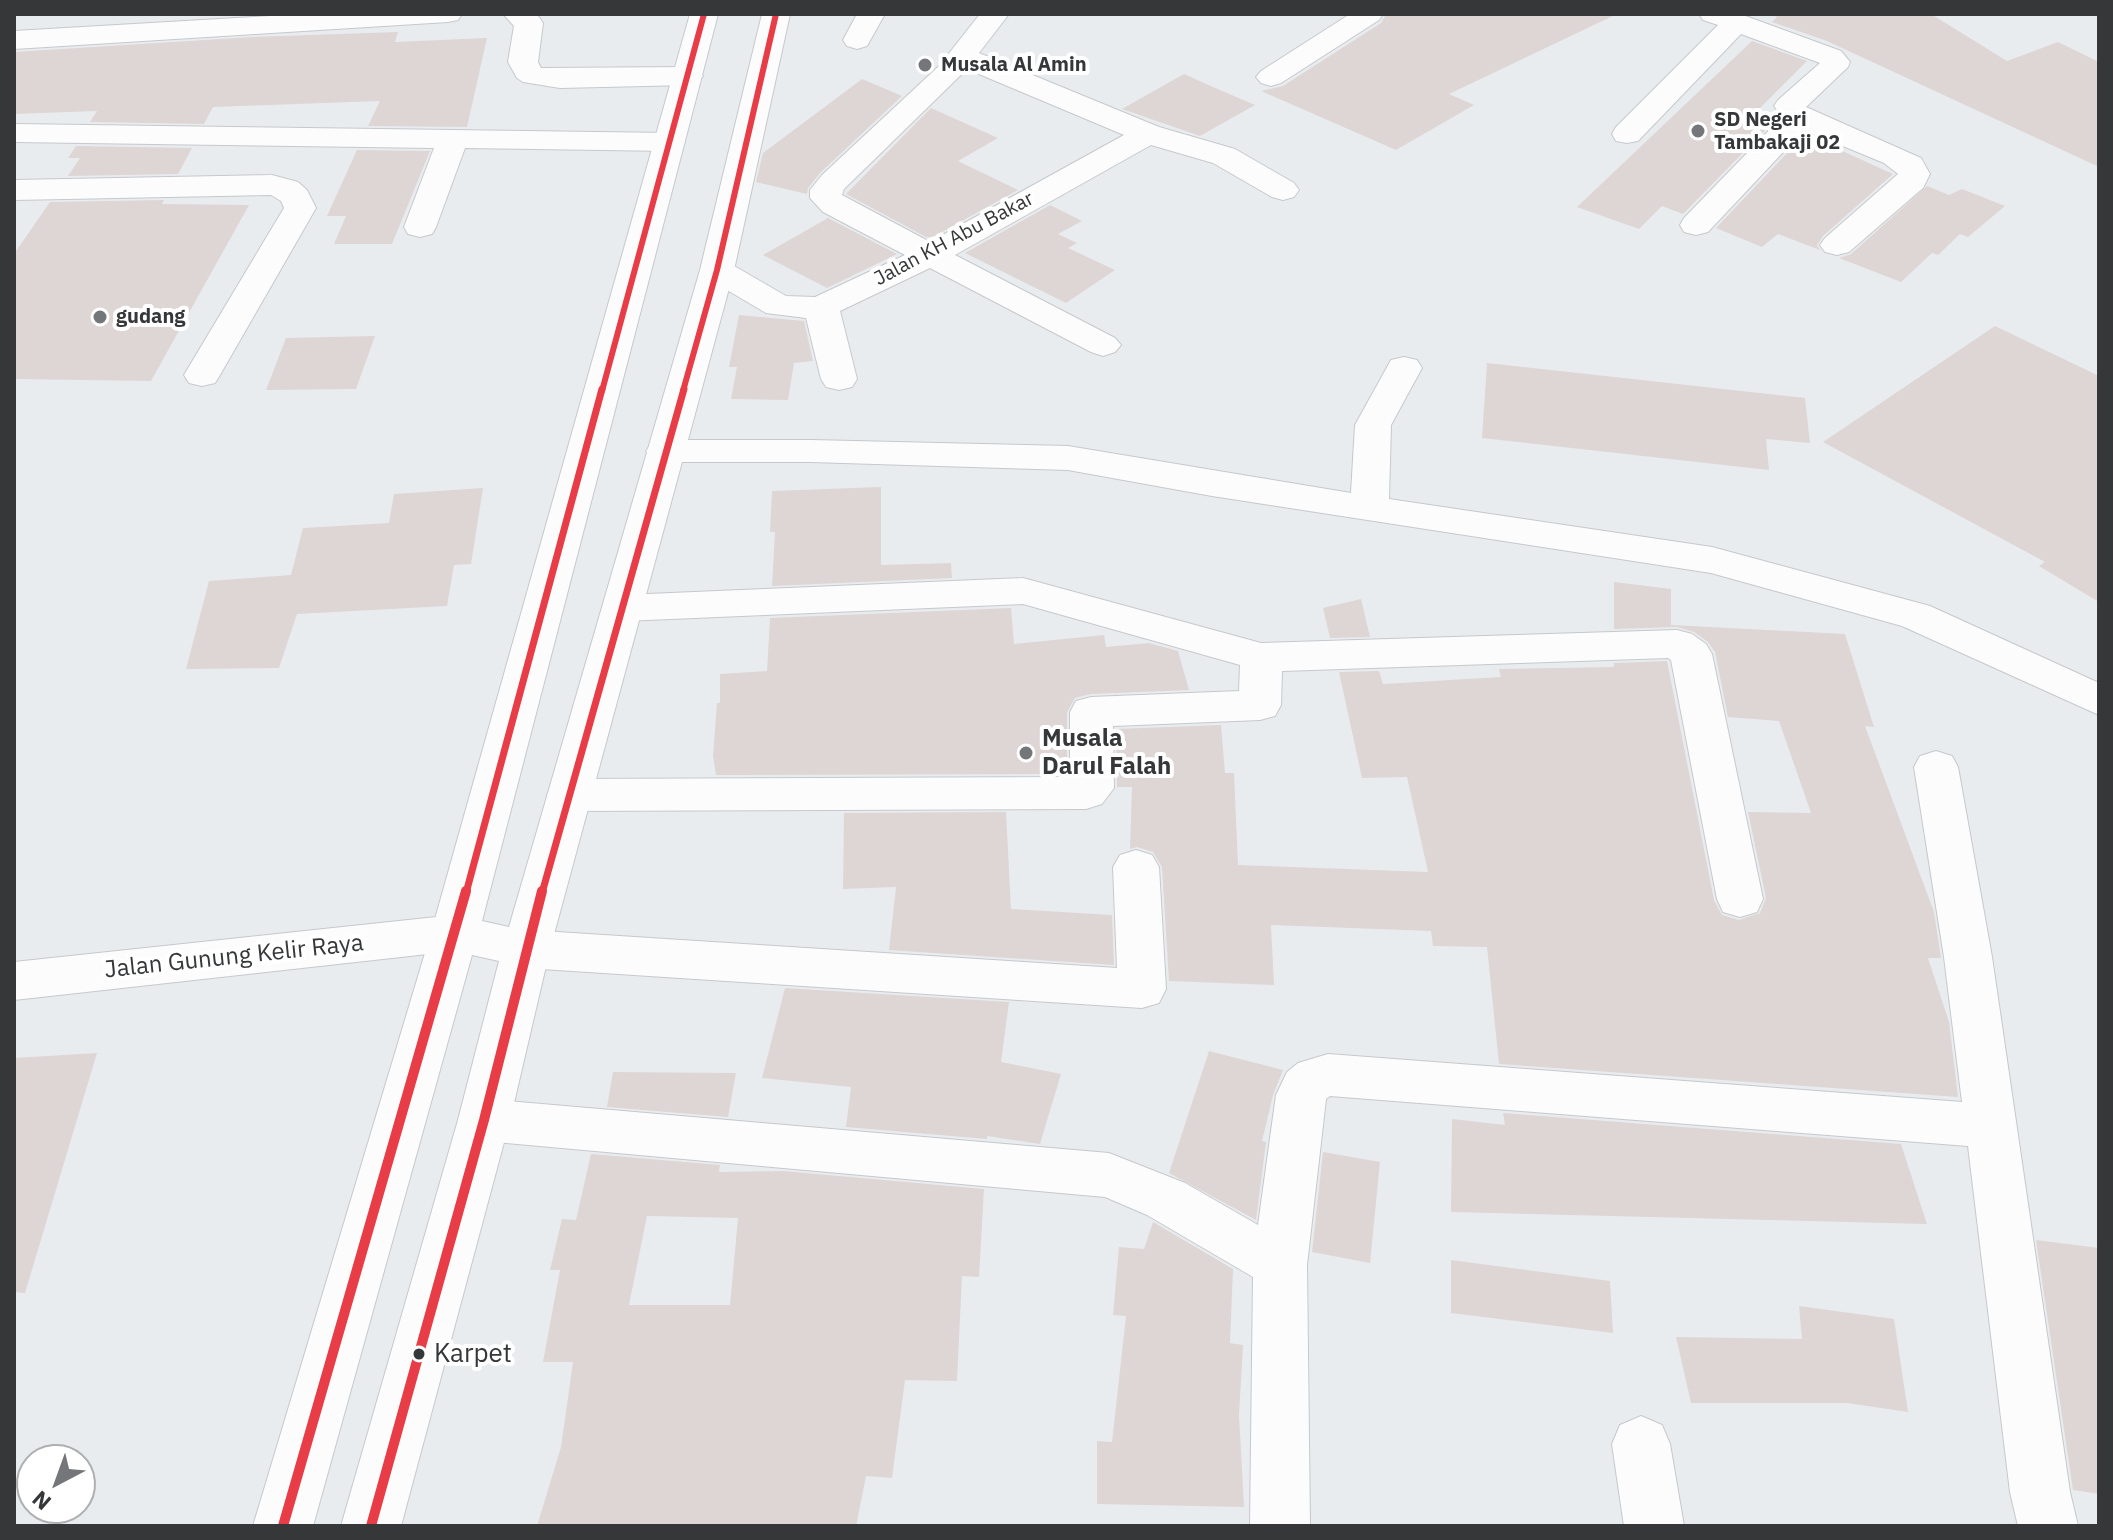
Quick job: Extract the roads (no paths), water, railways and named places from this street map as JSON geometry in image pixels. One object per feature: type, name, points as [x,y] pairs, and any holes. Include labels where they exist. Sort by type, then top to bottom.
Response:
[{"type":"main road","points":[[14,40],[448,14]]},
{"type":"main road","points":[[517,14],[529,23],[523,62],[527,72],[533,76],[560,79],[688,76]]},
{"type":"main road","points":[[283,1526],[455,933],[704,14]]},
{"type":"main road","points":[[371,1526],[484,1120],[526,949],[717,270],[776,14]]},
{"type":"main road","points":[[857,40],[871,14]]},
{"type":"main road","points":[[995,14],[949,72],[826,190],[826,198],[834,205],[1103,345]]},
{"type":"main road","points":[[1271,77],[1369,14]]},
{"type":"main road","points":[[1627,134],[1725,18],[1831,57],[1835,62],[1833,67],[1789,106],[1799,117],[1895,156],[1910,165],[1914,174],[1912,181],[1837,245]]},
{"type":"main road","points":[[961,56],[1148,134],[1224,156],[1283,190]]},
{"type":"main road","points":[[1696,225],[1799,117]]},
{"type":"main road","name":"Jalan KH Abu Bakar","points":[[824,308],[931,255],[1148,134]]},
{"type":"main road","points":[[15,137],[670,142]]},
{"type":"main road","points":[[420,227],[453,138]]},
{"type":"main road","points":[[14,190],[272,185],[287,189],[296,197],[300,208],[202,375]]},
{"type":"main road","points":[[717,270],[778,306],[824,308],[822,312],[839,379]]},
{"type":"main road","points":[[1370,506],[1373,425],[1404,368]]},
{"type":"main road","points":[[665,451],[811,451],[1068,458],[1212,484],[1712,560],[1916,616],[2099,700]]},
{"type":"main road","points":[[624,608],[1023,591],[1261,657],[1670,642],[1685,647],[1691,654],[1740,899]]},
{"type":"main road","points":[[569,795],[1086,793],[1092,788],[1091,712],[1260,705],[1261,657]]},
{"type":"main road","points":[[1936,767],[1968,957],[2040,1492],[2048,1526]]},
{"type":"main road","name":"Jalan Gunung Kelir Raya","points":[[14,981],[455,933],[526,949],[1142,989],[1136,867]]},
{"type":"main road","points":[[1280,1526],[1280,1265],[1301,1095],[1316,1078],[1328,1075],[1989,1126]]},
{"type":"main road","points":[[484,1120],[1109,1175],[1166,1199],[1280,1265]]},
{"type":"main road","points":[[1641,1444],[1654,1526]]},
{"type":"place","name":"Musala Al Amin","points":[[925,65]]},
{"type":"place","name":"SD Negeri Tambakaji 02","points":[[1698,131]]},
{"type":"place","name":"gudang","points":[[100,317]]},
{"type":"place","name":"Musala Darul Falah","points":[[1026,753]]},
{"type":"place","name":"Karpet","points":[[419,1354]]}]
